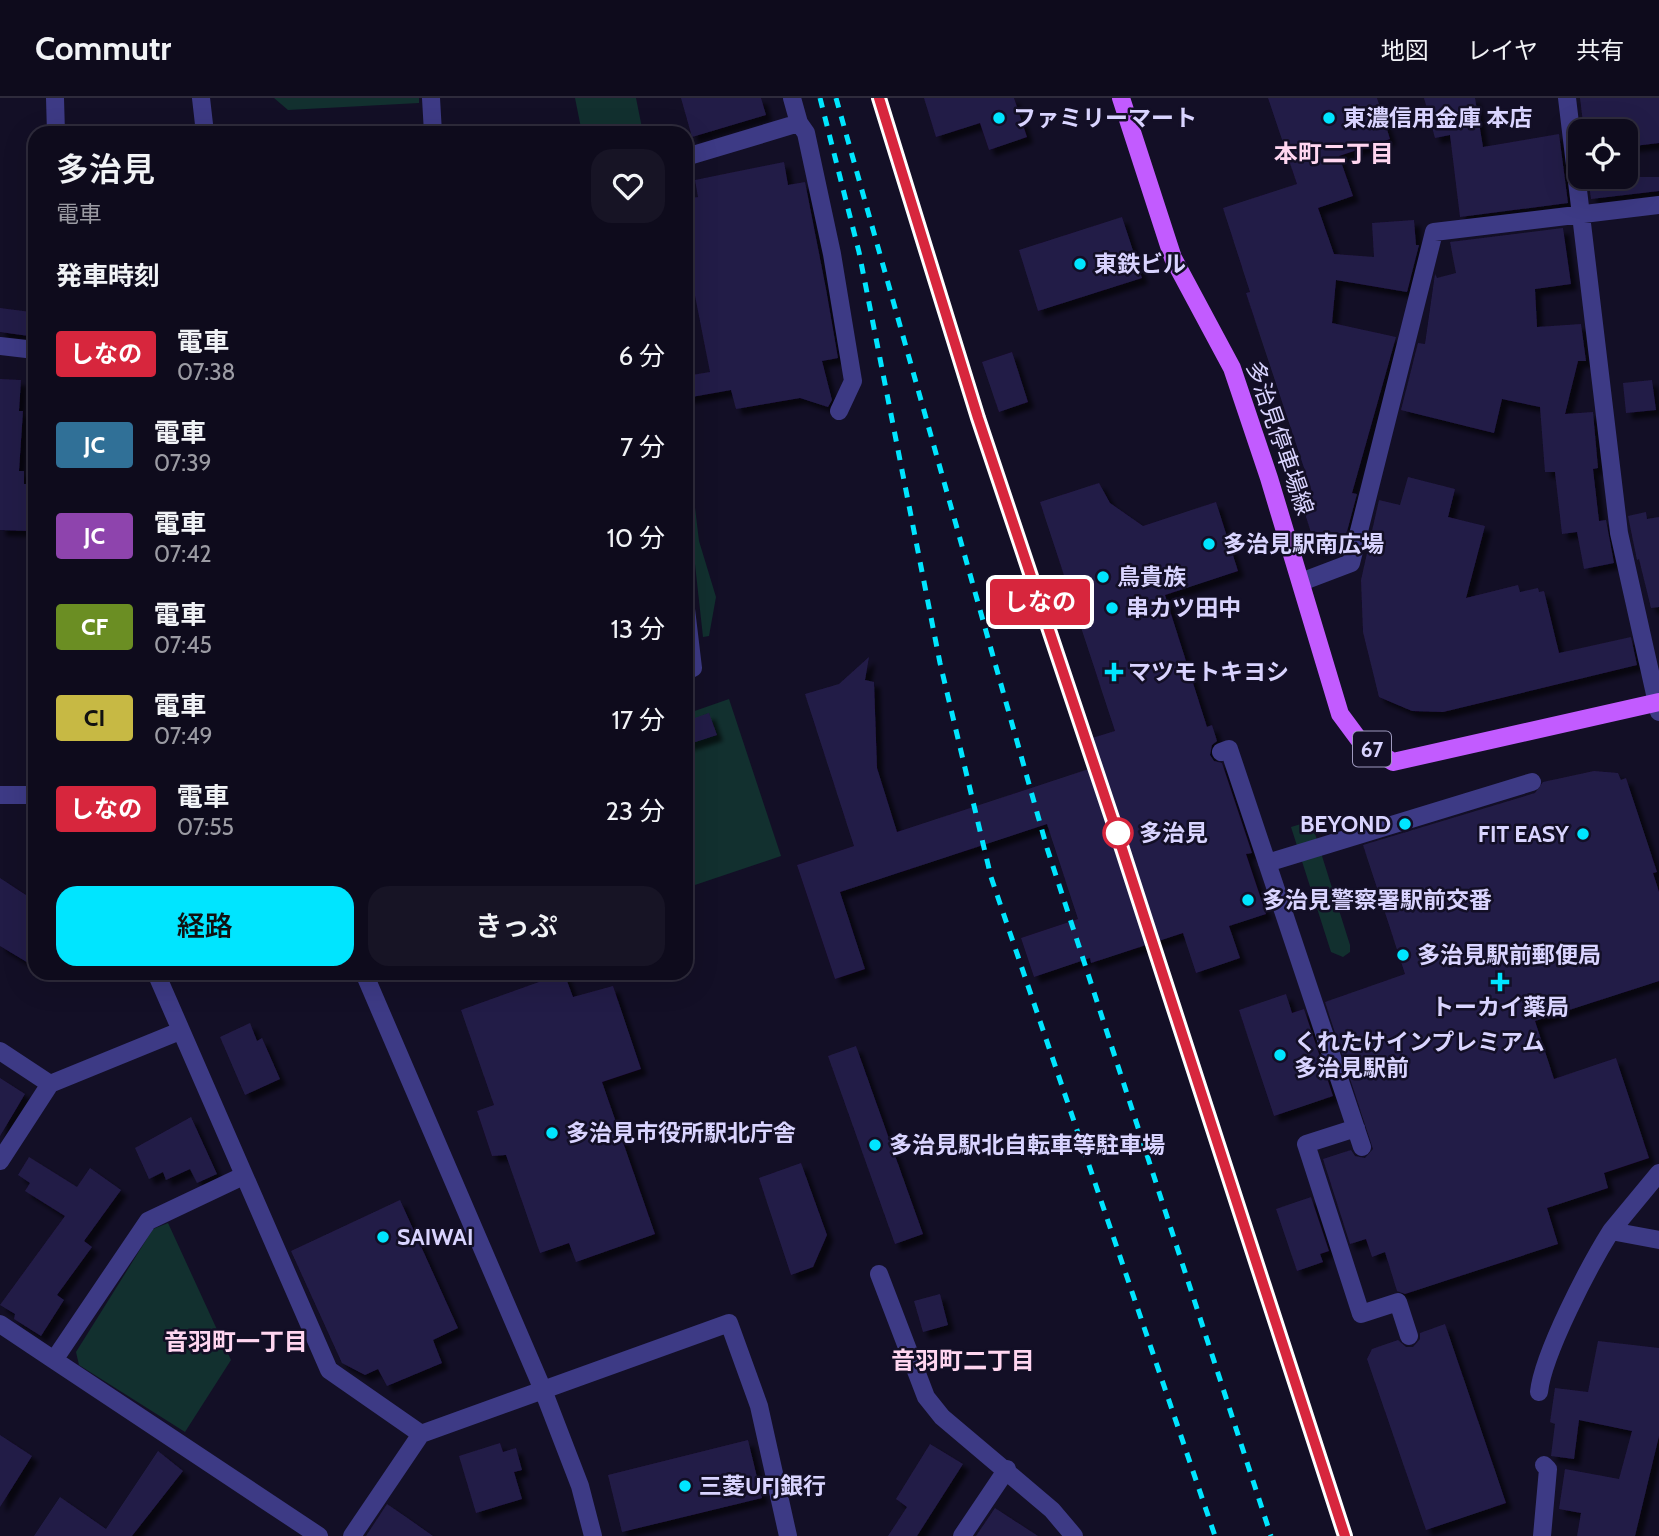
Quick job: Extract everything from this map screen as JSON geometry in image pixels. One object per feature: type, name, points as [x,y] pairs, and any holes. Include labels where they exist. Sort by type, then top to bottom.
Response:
[{"type":"main road","name":"多治見停車場線","points":[[1121,98],[1173,258],[1232,368],[1301,582],[1340,714],[1360,741],[1393,762],[1658,705]]},
{"type":"street","points":[[55,98],[56,126]]},
{"type":"street","points":[[201,98],[204,126]]},
{"type":"street","points":[[431,98],[433,126]]},
{"type":"street","points":[[792,98],[799,123],[806,133],[829,241],[853,381],[839,411]]},
{"type":"street","points":[[1567,98],[1619,533],[1658,705]]},
{"type":"street","points":[[693,156],[799,123]]},
{"type":"street","points":[[1301,582],[1351,563],[1434,232],[1659,205]]},
{"type":"street","points":[[0,346],[28,349]]},
{"type":"street","points":[[1221,752],[1229,750],[1362,1147]]},
{"type":"street","points":[[1267,863],[1532,782]]},
{"type":"street","points":[[0,795],[28,795]]},
{"type":"street","points":[[159,980],[329,1370],[421,1434]]},
{"type":"street","points":[[367,980],[543,1390],[580,1486],[593,1536]]},
{"type":"street","points":[[0,1161],[50,1084],[180,1031]]},
{"type":"street","points":[[0,1051],[50,1084]]},
{"type":"street","points":[[1356,1128],[1306,1144],[1361,1314],[1398,1302],[1409,1336]]},
{"type":"street","points":[[1539,1392],[1541,1378],[1557,1338],[1611,1231],[1659,1173]]},
{"type":"street","points":[[54,1360],[148,1221],[243,1176]]},
{"type":"street","points":[[1611,1231],[1659,1240]]},
{"type":"street","points":[[879,1274],[926,1397],[942,1417],[1007,1469],[1052,1510],[1074,1536]]},
{"type":"street","points":[[352,1536],[421,1434],[729,1323],[759,1406],[788,1536]]},
{"type":"street","points":[[0,1324],[318,1536]]},
{"type":"street","points":[[1542,1536],[1548,1469],[1545,1465]]},
{"type":"street","points":[[962,1536],[1007,1469]]},
{"type":"green space","points":[[274,98],[419,98],[419,103],[288,110]]},
{"type":"green space","points":[[575,98],[636,98],[642,126],[581,126]]},
{"type":"green space","points":[[693,490],[699,541],[716,597],[709,636],[703,637],[693,546]]},
{"type":"green space","points":[[729,699],[781,856],[693,886],[693,712]]},
{"type":"green space","points":[[1311,821],[1350,945],[1350,952],[1343,957],[1331,952],[1291,827]]},
{"type":"green space","points":[[168,1223],[231,1360],[185,1432],[79,1365],[76,1352],[153,1229]]},
{"type":"building","points":[[681,98],[761,98],[766,115],[693,137],[693,126],[689,126]]},
{"type":"building","points":[[924,98],[1014,98],[1027,137],[989,150],[980,123],[936,137]]},
{"type":"building","points":[[1268,98],[1377,98],[1390,139],[1339,156],[1353,196],[1318,208],[1334,254],[1374,257],[1372,223],[1414,220],[1416,245],[1419,245],[1407,292],[1336,280],[1332,323],[1396,337],[1352,493],[1357,494],[1342,550],[1330,546],[1317,551],[1297,489],[1312,492],[1246,293],[1250,292],[1223,208],[1297,184]]},
{"type":"building","points":[[1424,98],[1475,98],[1483,147],[1559,134],[1568,203],[1460,217],[1450,135],[1435,138]]},
{"type":"building","points":[[1580,98],[1659,98],[1659,143],[1638,146],[1638,119],[1583,119]]},
{"type":"building","points":[[784,162],[788,185],[805,182],[838,358],[822,361],[832,400],[828,407],[800,398],[736,409],[731,390],[693,397],[693,375],[710,372],[693,286],[693,198],[698,197],[695,180]]},
{"type":"building","points":[[1638,177],[1659,177],[1659,191],[1591,199],[1590,189],[1638,189]]},
{"type":"building","name":"東鉄ビル","points":[[1122,217],[1142,278],[1038,311],[1019,250]]},
{"type":"building","points":[[1563,228],[1571,284],[1535,289],[1537,327],[1581,324],[1586,361],[1578,361],[1565,414],[1593,412],[1598,468],[1593,469],[1599,521],[1606,520],[1614,563],[1584,569],[1577,532],[1562,534],[1555,472],[1545,472],[1540,407],[1502,399],[1494,433],[1401,410],[1418,343],[1425,344],[1435,274],[1437,278],[1456,273],[1450,242]]},
{"type":"building","points":[[0,308],[28,312],[28,336],[0,332]]},
{"type":"building","points":[[1012,352],[1028,402],[999,412],[982,362]]},
{"type":"building","points":[[0,379],[21,380],[19,411],[23,411],[19,471],[24,471],[24,484],[28,484],[28,531],[0,530]]},
{"type":"building","points":[[1652,380],[1656,410],[1626,413],[1623,383]]},
{"type":"building","points":[[1408,477],[1455,489],[1448,517],[1485,526],[1466,598],[1518,585],[1520,592],[1538,588],[1539,592],[1544,591],[1559,653],[1631,637],[1637,665],[1443,712],[1412,711],[1379,697],[1363,632],[1361,580],[1379,500],[1400,505]]},
{"type":"building","points":[[1099,483],[1110,503],[1143,526],[1216,502],[1238,571],[1165,595],[1207,727],[1212,725],[1217,741],[1212,745],[1210,755],[1214,761],[1222,763],[1252,853],[1246,854],[1266,914],[1229,926],[1240,958],[1196,973],[1183,933],[1091,963],[1090,958],[1034,977],[1021,938],[1078,919],[1047,824],[840,892],[865,969],[835,979],[797,865],[854,846],[805,694],[839,684],[869,657],[865,680],[874,682],[877,768],[897,832],[1098,766],[1089,739],[1115,731],[1040,502]]},
{"type":"building","points":[[1646,512],[1647,519],[1659,517],[1659,607],[1651,608],[1628,516]]},
{"type":"building","points":[[709,713],[717,735],[693,743],[693,719]]},
{"type":"building","points":[[1594,771],[1618,773],[1621,780],[1626,778],[1657,872],[1653,873],[1659,892],[1659,981],[1535,1021],[1554,1079],[1616,1058],[1649,1158],[1604,1173],[1608,1188],[1547,1208],[1558,1244],[1405,1294],[1397,1291],[1385,1252],[1372,1257],[1366,1239],[1350,1244],[1323,1159],[1351,1150],[1355,1156],[1365,1158],[1373,1149],[1325,1002],[1405,974],[1363,845],[1535,793],[1543,782]]},
{"type":"building","points":[[0,878],[28,896],[28,963],[0,946]]},
{"type":"building","name":"多治見市役所駅北庁舎","points":[[545,980],[567,980],[573,997],[613,986],[641,1069],[602,1082],[655,1234],[576,1262],[569,1243],[540,1253],[506,1155],[492,1156],[477,1111],[494,1105],[461,1010]]},
{"type":"building","name":"くれたけインプレミアム 多治見駅前","points":[[1286,994],[1292,1013],[1304,1009],[1333,1096],[1274,1116],[1239,1010]]},
{"type":"building","points":[[250,1023],[257,1041],[262,1038],[280,1079],[245,1095],[220,1037]]},
{"type":"building","name":"多治見駅北自転車等駐車場","points":[[856,1046],[923,1234],[895,1244],[828,1056]]},
{"type":"building","points":[[0,1078],[25,1094],[0,1136]]},
{"type":"building","points":[[191,1117],[217,1174],[197,1183],[190,1169],[166,1180],[163,1172],[149,1179],[135,1148]]},
{"type":"building","points":[[29,1157],[77,1187],[90,1168],[121,1190],[84,1241],[92,1247],[57,1295],[64,1300],[41,1336],[14,1319],[15,1314],[0,1305],[65,1216],[25,1191],[30,1183],[18,1175]]},
{"type":"building","points":[[801,1163],[827,1235],[813,1267],[791,1275],[759,1178]]},
{"type":"building","points":[[1311,1197],[1329,1251],[1320,1254],[1323,1262],[1297,1271],[1276,1209]]},
{"type":"building","points":[[400,1200],[458,1328],[433,1340],[442,1363],[387,1386],[378,1369],[365,1375],[342,1363],[291,1251]]},
{"type":"building","points":[[940,1294],[948,1325],[923,1332],[914,1301]]},
{"type":"building","points":[[1445,1324],[1506,1503],[1426,1530],[1367,1359],[1372,1349],[1398,1340],[1406,1347],[1413,1347],[1420,1339],[1420,1333]]},
{"type":"building","points":[[1598,1341],[1659,1348],[1659,1436],[1635,1536],[1577,1536],[1581,1513],[1559,1509],[1565,1469],[1619,1479],[1632,1431],[1579,1420],[1574,1459],[1551,1456],[1555,1424],[1550,1422],[1555,1388],[1588,1392]]},
{"type":"building","points":[[0,1435],[32,1456],[0,1507]]},
{"type":"building","name":"三菱UFJ銀行","points":[[748,1440],[762,1498],[622,1532],[608,1475]]},
{"type":"building","points":[[500,1443],[503,1452],[516,1448],[522,1470],[514,1472],[522,1499],[476,1513],[459,1456]]},
{"type":"building","points":[[930,1444],[963,1464],[917,1536],[888,1536],[907,1507],[896,1499]]},
{"type":"building","points":[[158,1451],[183,1471],[132,1536],[34,1536],[60,1497],[106,1529]]},
{"type":"building","points":[[387,1504],[406,1517],[433,1536],[366,1536]]},
{"type":"building","points":[[995,1508],[1038,1536],[976,1536]]},
{"type":"railway","points":[[820,98],[859,252],[940,663],[991,877],[1215,1536]]},
{"type":"railway","points":[[836,98],[1047,848],[1271,1536]]},
{"type":"railway","points":[[879,98],[978,418],[1116,830],[1345,1536]]},
{"type":"train","name":"しなの","points":[[879,98],[978,418],[1116,830],[1345,1536]]},
{"type":"place","name":"ファミリーマート","points":[[999,118]]},
{"type":"place","name":"東濃信用金庫 本店","points":[[1329,118]]},
{"type":"place","name":"東鉄ビル","points":[[1080,264]]},
{"type":"place","name":"多治見駅南広場","points":[[1209,544]]},
{"type":"place","name":"鳥貴族","points":[[1103,577]]},
{"type":"place","name":"串カツ田中","points":[[1112,608]]},
{"type":"place","name":"マツモトキヨシ","points":[[1114,672]]},
{"type":"place","name":"BEYOND","points":[[1405,824]]},
{"type":"place","name":"多治見","points":[[1118,833]]},
{"type":"place","name":"FIT EASY","points":[[1583,834]]},
{"type":"place","name":"多治見警察署駅前交番","points":[[1248,900]]},
{"type":"place","name":"多治見駅前郵便局","points":[[1403,955]]},
{"type":"place","name":"トーカイ薬局","points":[[1500,982]]},
{"type":"place","name":"くれたけインプレミアム 多治見駅前","points":[[1280,1055]]},
{"type":"place","name":"多治見市役所駅北庁舎","points":[[552,1133]]},
{"type":"place","name":"多治見駅北自転車等駐車場","points":[[875,1145]]},
{"type":"place","name":"SAIWAI","points":[[383,1237]]},
{"type":"place","name":"三菱UFJ銀行","points":[[685,1486]]},
{"type":"district","name":"本町二丁目","points":[[1334,153]]},
{"type":"district","name":"音羽町一丁目","points":[[236,1341]]},
{"type":"district","name":"音羽町二丁目","points":[[963,1360]]}]
